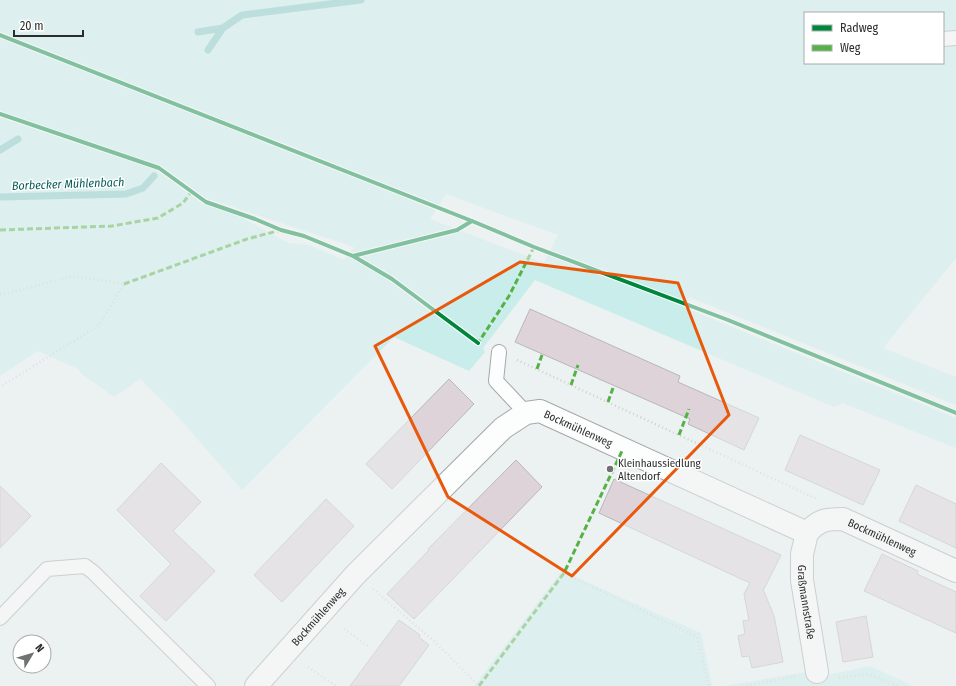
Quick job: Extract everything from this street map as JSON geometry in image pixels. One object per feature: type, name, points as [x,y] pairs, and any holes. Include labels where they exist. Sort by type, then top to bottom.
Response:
[{"type":"street","name":"Bockmühlenweg","points":[[256,686],[356,574],[503,428],[526,413],[540,411],[806,533],[813,526],[827,519],[843,519],[956,570]]},
{"type":"street","name":"Graßmannstraße","points":[[806,533],[802,554],[802,580],[817,672]]},
{"type":"lane","points":[[944,39],[956,38]]},
{"type":"lane","points":[[500,352],[496,381],[526,413]]},
{"type":"lane","points":[[0,618],[47,569],[85,566],[93,572],[208,686]]},
{"type":"path","points":[[0,294],[73,276],[124,284],[99,325],[0,387]]},
{"type":"path","points":[[500,352],[822,501],[843,519]]},
{"type":"path","points":[[564,573],[697,637],[709,686]]},
{"type":"path","points":[[356,574],[434,641],[479,686]]},
{"type":"path","points":[[344,628],[370,648]]},
{"type":"path","points":[[308,667],[336,686]]},
{"type":"highlighted area","points":[[520,262],[678,283],[729,415],[572,576],[448,497],[375,346]]},
{"type":"shaded area","points":[[0,0],[956,0],[956,258],[883,348],[956,377],[956,405],[689,297],[685,308],[956,418],[956,448],[843,403],[834,407],[535,280],[483,348],[485,352],[469,371],[394,337],[242,490],[171,409],[140,379],[114,397],[82,374],[78,369],[38,351],[0,376]],"holes":[[[446,194],[558,235],[544,263],[430,219]],[[206,198],[354,247],[344,260],[309,245],[288,243]]]},
{"type":"shaded area","points":[[562,571],[701,633],[712,686],[476,686],[478,681]]},
{"type":"shaded area","points":[[870,666],[913,686],[725,686],[811,671],[828,675]]},
{"type":"building","points":[[530,309],[680,376],[678,382],[759,418],[744,450],[688,424],[690,419],[515,342]]},
{"type":"building","points":[[449,379],[474,404],[392,489],[366,464]]},
{"type":"building","points":[[800,435],[880,470],[863,505],[785,470]]},
{"type":"building","points":[[516,460],[542,487],[414,619],[387,594],[429,550],[428,549]]},
{"type":"building","points":[[161,463],[201,502],[173,531],[215,571],[166,621],[140,596],[171,564],[117,510]]},
{"type":"building","points":[[614,479],[781,555],[763,589],[774,616],[783,662],[752,668],[749,656],[742,657],[738,636],[745,634],[743,621],[749,620],[744,594],[750,583],[599,513]]},
{"type":"building","points":[[916,485],[956,504],[956,548],[899,521]]},
{"type":"building","points":[[0,486],[31,516],[0,548]]},
{"type":"building","points":[[326,499],[354,526],[282,602],[254,575]]},
{"type":"building","points":[[882,554],[918,571],[917,574],[956,592],[956,633],[864,591]]},
{"type":"building","points":[[866,616],[873,657],[843,662],[836,622]]},
{"type":"building","points":[[399,620],[420,635],[419,637],[429,645],[399,686],[350,686]]},
{"type":"waterway","name":"Borbecker Mühlenbach","points":[[208,50],[223,28],[242,15],[361,0]]},
{"type":"waterway","points":[[198,32],[223,28]]},
{"type":"waterway","points":[[0,150],[18,139]]},
{"type":"waterway","name":"Borbecker Mühlenbach","points":[[0,197],[126,194],[143,188],[154,176]]},
{"type":"marked path","points":[[0,230],[112,226],[158,218],[183,203],[191,192]]},
{"type":"marked path","points":[[124,284],[247,239],[281,230]]},
{"type":"marked path","points":[[476,342],[478,343],[509,296],[534,247]]},
{"type":"marked path","points":[[537,369],[542,355]]},
{"type":"marked path","points":[[571,385],[578,365]]},
{"type":"marked path","points":[[608,402],[613,388]]},
{"type":"marked path","points":[[679,435],[689,409]]},
{"type":"marked path","points":[[479,686],[564,573],[623,449]]},
{"type":"cycle path","points":[[0,35],[472,221],[534,247],[728,320],[956,413]]},
{"type":"cycle path","points":[[0,114],[159,168],[206,202],[255,219],[281,230],[304,236],[353,256],[392,279],[478,343]]},
{"type":"cycle path","points":[[353,256],[457,230],[472,221]]},
{"type":"place","name":"Kleinhaussiedlung Altendorf","points":[[610,469]]}]
